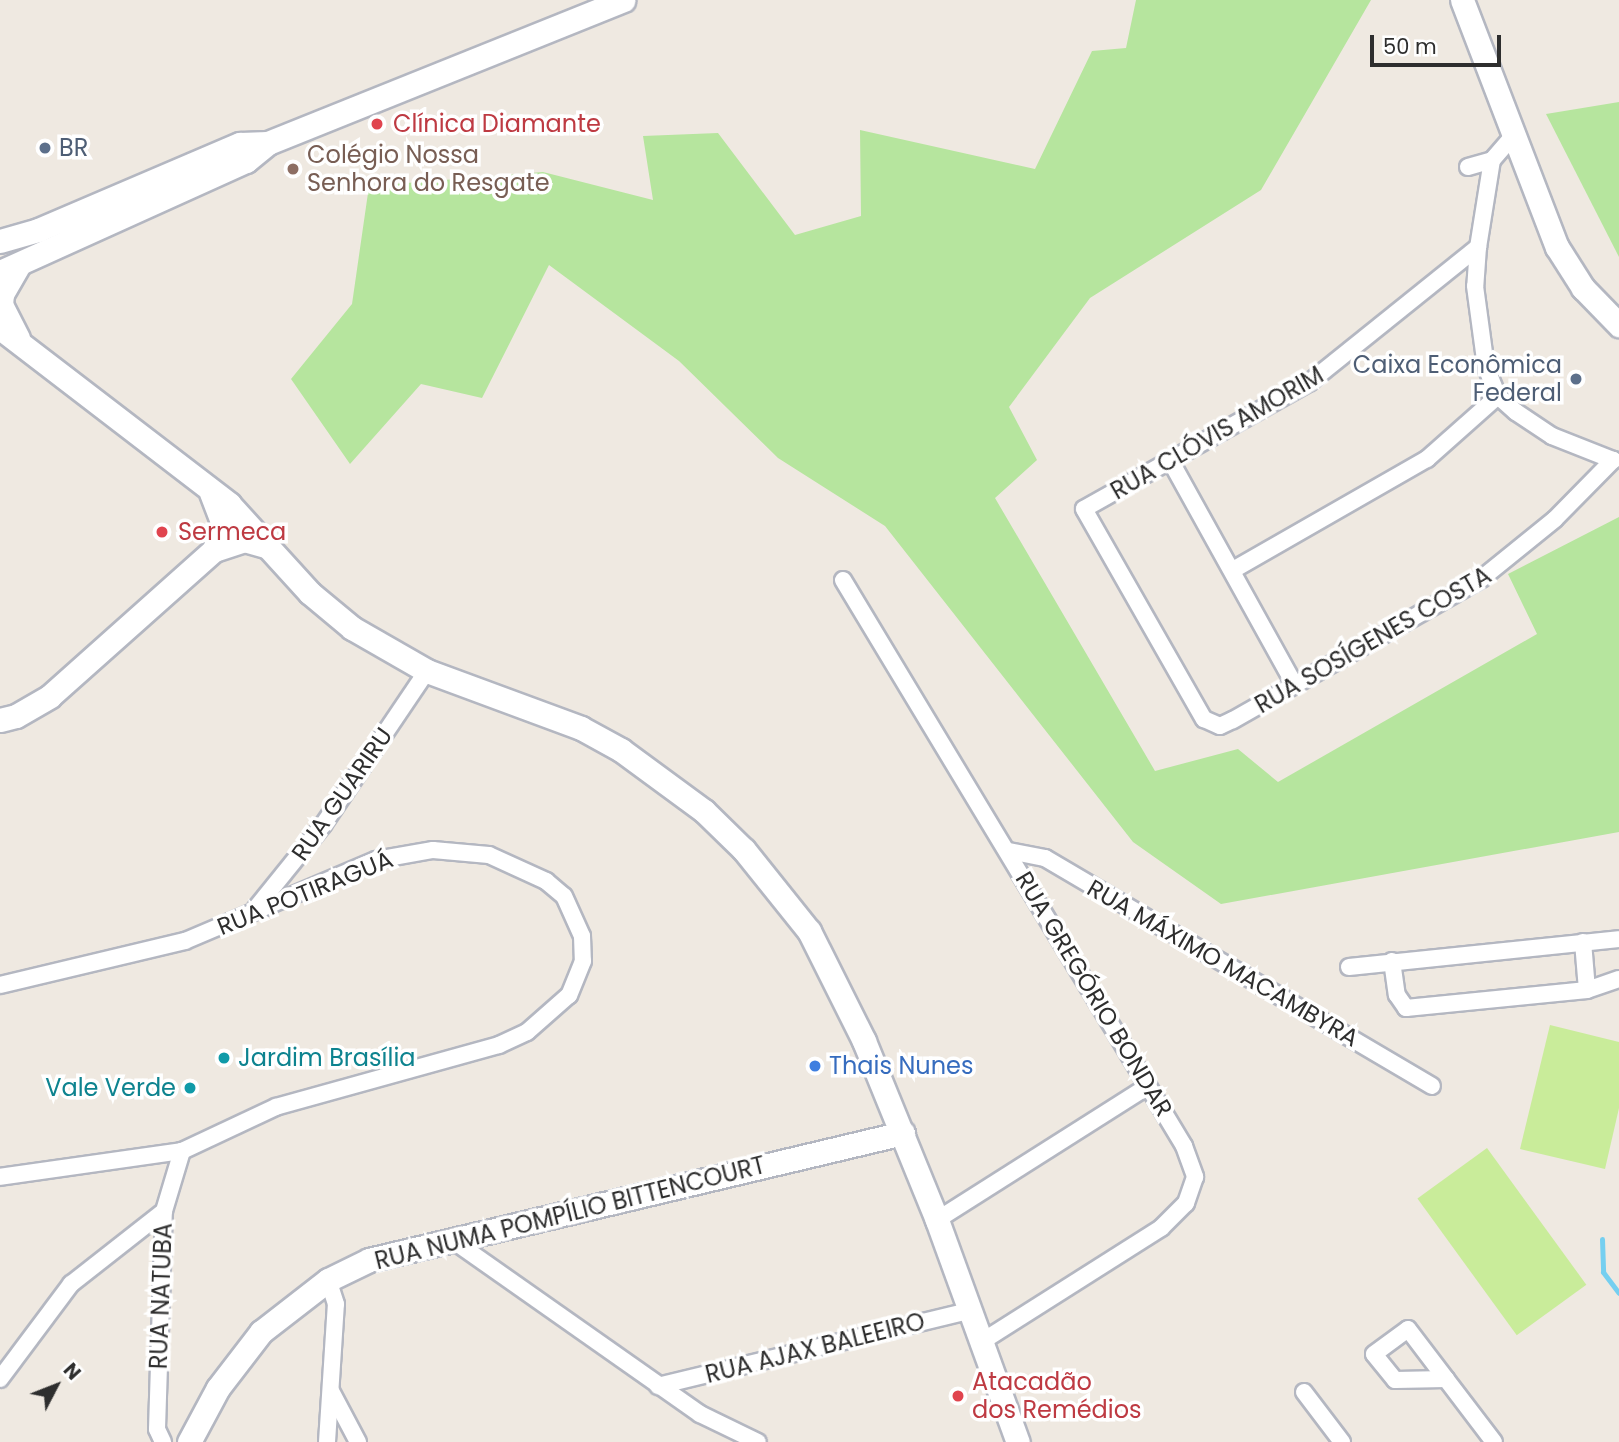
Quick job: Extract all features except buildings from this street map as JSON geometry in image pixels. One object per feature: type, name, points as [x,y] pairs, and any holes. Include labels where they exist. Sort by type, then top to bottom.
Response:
[{"type":"main road","points":[[24,346],[10,329],[1,305],[9,269],[246,161],[268,143],[623,0]]},
{"type":"main road","points":[[1462,0],[1557,247],[1583,288],[1619,325]]},
{"type":"main road","points":[[0,241],[240,144],[268,143]]},
{"type":"main road","points":[[0,328],[211,493],[229,504],[265,547],[352,628],[427,671],[582,728],[621,750],[705,811],[744,850],[809,931],[903,1132],[972,1310],[1018,1442]]},
{"type":"main road","points":[[211,493],[222,522],[214,550]]},
{"type":"main road","points":[[0,720],[16,716],[50,696],[214,550],[236,541],[265,547]]},
{"type":"main road","name":"RUA NUMA POMPÍLIO BITTENCOURT","points":[[189,1442],[239,1355],[291,1305],[328,1280],[369,1260],[903,1132]]},
{"type":"street","points":[[1513,135],[1492,160],[1478,247],[1475,286],[1486,367],[1497,396],[1552,436],[1616,459]]},
{"type":"street","points":[[1468,167],[1492,160]]},
{"type":"street","name":"RUA CLÓVIS AMORIM","points":[[1192,698],[1084,509],[1341,361],[1478,247]]},
{"type":"street","points":[[1233,570],[1427,459],[1497,396]]},
{"type":"street","name":"RUA SOSÍGENES COSTA","points":[[1192,698],[1204,719],[1220,726],[1481,579],[1566,510],[1616,459]]},
{"type":"street","points":[[1170,460],[1294,684]]},
{"type":"street","name":"RUA GREGÓRIO BONDAR","points":[[843,580],[1009,851],[1148,1086],[1192,1164],[1195,1177],[1186,1203],[1161,1228],[1100,1270],[983,1340]]},
{"type":"street","name":"RUA GUARIRU","points":[[251,912],[323,825],[427,671]]},
{"type":"street","name":"RUA POTIRAGUÁ","points":[[0,985],[186,941],[376,860],[433,850],[463,850],[520,866],[564,896],[582,936],[583,961],[569,995],[554,1012],[518,1037],[276,1107],[182,1151],[0,1177]]},
{"type":"street","name":"RUA MÁXIMO MACAMBYRA","points":[[1009,851],[1045,858],[1432,1086]]},
{"type":"street","points":[[1349,967],[1619,939]]},
{"type":"street","points":[[1583,942],[1587,990]]},
{"type":"street","points":[[1392,961],[1397,995],[1406,1008],[1587,990],[1619,979]]},
{"type":"street","points":[[937,1220],[1148,1086]]},
{"type":"street","name":"RUA NATUBA","points":[[163,1442],[157,1429],[164,1211],[182,1151]]},
{"type":"street","points":[[0,1379],[71,1284],[164,1211]]},
{"type":"street","points":[[451,1239],[700,1414],[758,1442]]},
{"type":"street","points":[[327,1442],[336,1304],[328,1280]]},
{"type":"street","name":"RUA AJAX BALEEIRO","points":[[658,1386],[972,1310]]},
{"type":"street","points":[[1446,1379],[1494,1442]]},
{"type":"street","points":[[331,1391],[358,1442]]},
{"type":"street","points":[[1304,1392],[1342,1442]]},
{"type":"green space","points":[[1136,0],[1371,0],[1261,190],[1090,298],[1009,407],[1037,460],[995,498],[1155,771],[1238,749],[1278,782],[1537,634],[1508,574],[1619,517],[1619,832],[1221,904],[1133,842],[885,526],[778,458],[679,361],[549,265],[482,398],[421,384],[350,464],[291,379],[352,304],[369,186],[543,172],[653,200],[643,136],[718,133],[795,235],[861,216],[860,130],[1035,169],[1092,51],[1126,48]]},
{"type":"green space","points":[[1619,102],[1619,257],[1546,114]]},
{"type":"green space","points":[[1550,1025],[1619,1042],[1619,1108],[1605,1169],[1520,1149]]},
{"type":"green space","points":[[1487,1148],[1586,1285],[1517,1335],[1417,1199]]},
{"type":"waterway","points":[[1602,1239],[1603,1272],[1619,1293]]},
{"type":"place","name":"Clínica Diamante","points":[[377,124]]},
{"type":"place","name":"BR","points":[[45,148]]},
{"type":"place","name":"Colégio Nossa Senhora do Resgate","points":[[293,169]]},
{"type":"place","name":"Caixa Econômica Federal","points":[[1576,379]]},
{"type":"place","name":"Sermeca","points":[[162,532]]},
{"type":"place","name":"Jardim Brasília","points":[[224,1058]]},
{"type":"place","name":"Thais Nunes","points":[[815,1066]]},
{"type":"place","name":"Vale Verde","points":[[190,1088]]},
{"type":"place","name":"Atacadão dos Remédios","points":[[958,1396]]}]
